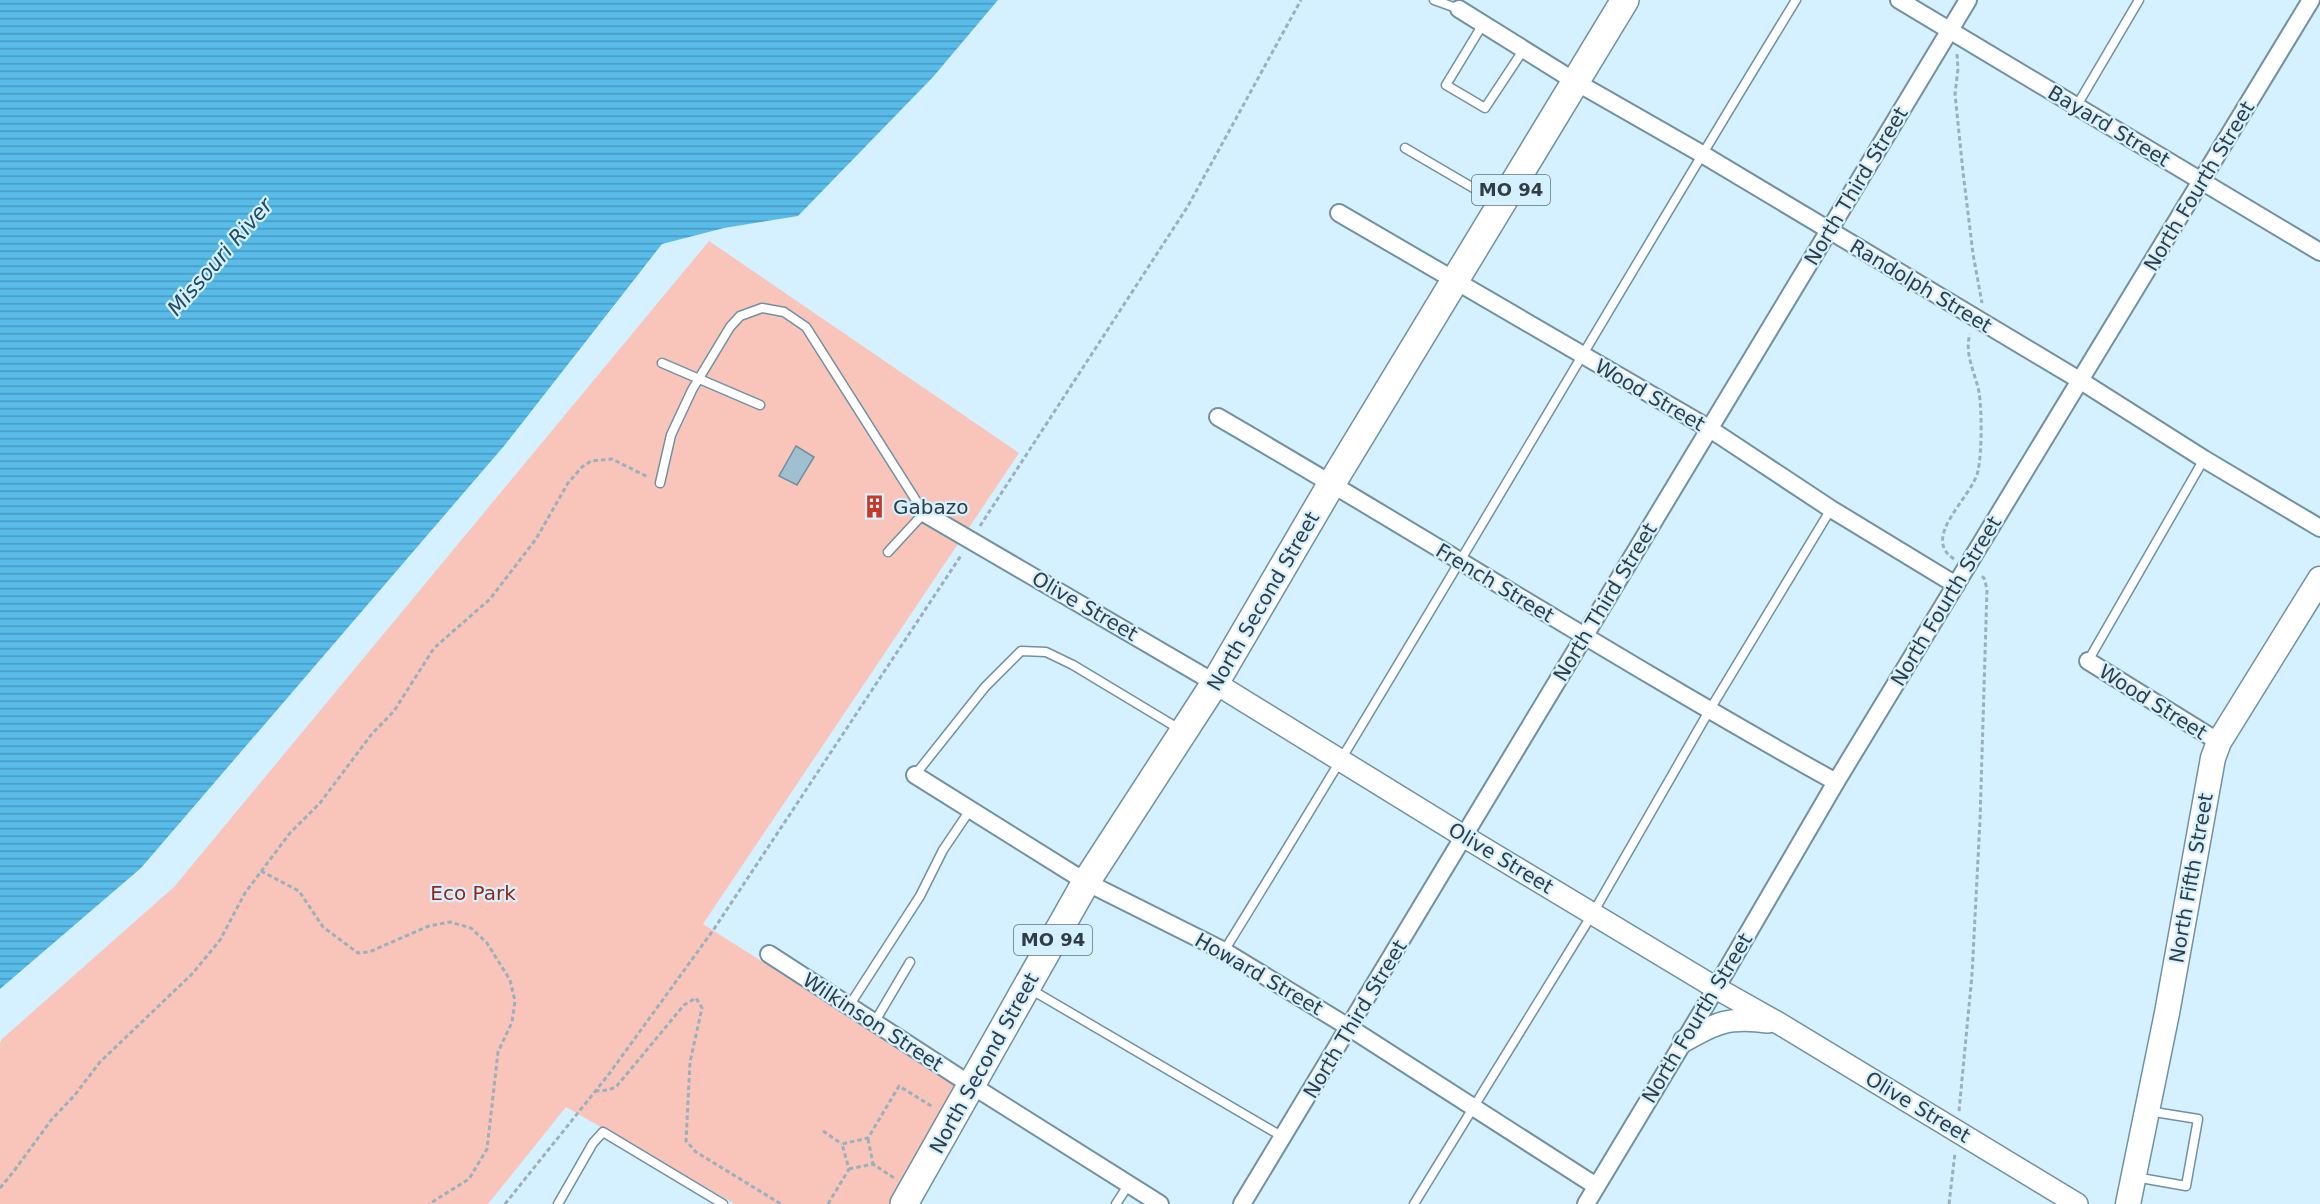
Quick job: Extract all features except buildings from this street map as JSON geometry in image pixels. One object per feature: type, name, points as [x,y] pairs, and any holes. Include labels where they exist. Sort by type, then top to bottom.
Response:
[{"type":"main road","name":"North Second Street","points":[[900,1192],[972,1086],[1086,882],[1215,683],[1332,483],[1625,0]]},
{"type":"main road","name":"North Fifth Street","points":[[2128,1204],[2148,1111],[2213,758],[2219,742],[2320,579]]},
{"type":"street","name":"Bayard Street","points":[[1899,0],[2320,252]]},
{"type":"street","name":"North Third Street","points":[[1242,1204],[1968,0]]},
{"type":"street","name":"North Fourth Street","points":[[1586,1204],[1836,782],[2311,0]]},
{"type":"street","name":"Randolph Street","points":[[1459,9],[1576,82],[1702,154],[2081,381],[2204,459],[2320,528]]},
{"type":"street","name":"Wood Street","points":[[1339,213],[1710,429],[1831,509],[1956,585]]},
{"type":"street","name":"French Street","points":[[1218,417],[1332,483],[1583,637],[1836,782]]},
{"type":"street","name":"Olive Street","points":[[924,513],[1215,683],[1465,837],[2077,1204]]},
{"type":"street","name":"Wood Street","points":[[2088,662],[2219,742]]},
{"type":"street","name":"Howard Street","points":[[915,776],[1086,882],[1224,951],[1350,1028],[1596,1186]]},
{"type":"street","name":"Wilkinson Street","points":[[769,954],[972,1086],[1160,1204]]},
{"type":"street","points":[[1684,1041],[1708,1027],[1725,1021],[1742,1019],[1780,1024]]},
{"type":"lane","points":[[1434,0],[1459,9]]},
{"type":"lane","points":[[1224,951],[1342,761],[1702,154],[1796,0]]},
{"type":"lane","points":[[2076,107],[2139,0]]},
{"type":"lane","points":[[1483,24],[1446,85],[1485,108],[1524,49]]},
{"type":"lane","points":[[1405,148],[1502,204]]},
{"type":"lane","points":[[660,483],[671,435],[698,379],[730,327],[740,316],[762,308],[784,312],[806,327],[924,513],[888,552]]},
{"type":"lane","points":[[662,363],[760,405]]},
{"type":"lane","points":[[2088,662],[2204,459]]},
{"type":"lane","points":[[1414,1204],[1593,913],[1709,711],[1831,509]]},
{"type":"lane","points":[[915,776],[985,687],[1021,651],[1046,652],[1184,731]]},
{"type":"lane","points":[[849,1006],[920,896],[943,850],[970,810]]},
{"type":"lane","points":[[874,1023],[910,962]]},
{"type":"lane","points":[[1027,987],[1283,1137]]},
{"type":"lane","points":[[2134,1177],[2186,1186],[2198,1119],[2148,1111]]},
{"type":"lane","points":[[558,1204],[593,1143],[603,1132],[723,1204]]},
{"type":"lane","points":[[1116,1204],[1129,1184]]},
{"type":"path","points":[[979,528],[1188,206],[1301,0]]},
{"type":"path","points":[[1957,54],[1955,94],[1973,254],[1982,308]]},
{"type":"path","points":[[1953,559],[1942,545],[1943,530],[1974,485],[1980,458],[1979,395],[1968,347],[1972,328]]},
{"type":"path","points":[[0,1188],[51,1119],[74,1096],[100,1062],[193,974],[220,940],[245,893],[290,833],[320,803],[371,735],[394,711],[434,648],[490,599],[536,539],[568,483],[582,467],[591,461],[612,459],[660,483]]},
{"type":"path","points":[[505,1204],[596,1091],[714,929],[965,549]]},
{"type":"path","points":[[1958,1114],[1972,975],[1980,820],[1987,589],[1984,578],[1979,574]]},
{"type":"path","points":[[261,871],[299,891],[323,927],[358,953],[369,952],[429,926],[450,922],[471,928],[487,943],[510,980],[515,1001],[512,1022],[498,1052],[487,1149],[469,1179],[429,1204]]},
{"type":"path","points":[[596,1091],[616,1087],[684,1005],[696,998],[702,1008],[690,1062],[686,1141],[696,1152],[781,1204]]},
{"type":"path","points":[[900,1192],[873,1164],[868,1138],[899,1086],[938,1109]]},
{"type":"path","points":[[823,1131],[842,1144],[849,1169],[828,1204]]},
{"type":"path","points":[[842,1144],[868,1138]]},
{"type":"path","points":[[1949,1204],[1955,1150]]},
{"type":"path","points":[[849,1169],[873,1164]]},
{"type":"green space","name":"Eco Park","points":[[709,241],[1019,453],[703,924],[962,1088],[893,1204],[735,1204],[566,1107],[488,1204],[0,1204],[0,1043],[2,1039],[174,887]]},
{"type":"water","name":"Missouri River","points":[[0,0],[998,0],[933,77],[798,216],[724,228],[662,244],[504,446],[141,868],[0,989]]},
{"type":"place","name":"Gabazo","points":[[875,507]]}]
